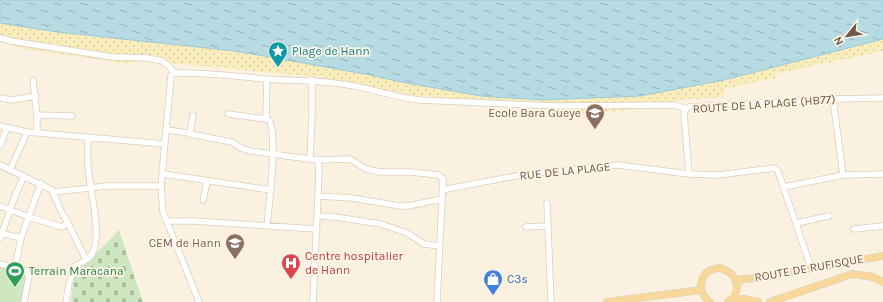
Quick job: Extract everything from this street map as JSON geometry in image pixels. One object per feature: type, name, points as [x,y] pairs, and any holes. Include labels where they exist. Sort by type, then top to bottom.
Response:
[{"type":"main road","name":"ROUTE DE RUFISQUE","points":[[736,280],[764,277],[883,256]]},
{"type":"main road","points":[[710,302],[706,299],[701,290],[703,278],[711,270],[717,268],[728,271],[736,280],[736,289],[729,301]]},
{"type":"main road","points":[[770,302],[852,274],[872,277],[883,282]]},
{"type":"main road","points":[[736,289],[744,299]]},
{"type":"main road","points":[[607,302],[701,290]]},
{"type":"main road","points":[[729,301],[744,299],[758,302]]},
{"type":"street","points":[[0,38],[112,57],[148,58],[162,61],[169,66],[174,74]]},
{"type":"street","points":[[199,302],[163,212],[161,186],[171,76],[174,74],[195,72],[267,79],[312,80],[349,85],[419,100],[556,106],[674,105],[687,108]]},
{"type":"street","points":[[266,119],[267,79]]},
{"type":"street","points":[[34,80],[37,133]]},
{"type":"street","points":[[310,159],[312,80]]},
{"type":"street","points":[[0,98],[12,100],[36,96]]},
{"type":"street","name":"ROUTE DE LA PLAGE (HB77)","points":[[689,174],[684,114],[689,107],[833,99],[883,98]]},
{"type":"street","points":[[833,99],[843,175]]},
{"type":"street","points":[[228,114],[269,120],[273,136],[273,153],[268,226]]},
{"type":"street","points":[[37,115],[72,116]]},
{"type":"street","points":[[189,133],[193,115]]},
{"type":"street","points":[[0,126],[27,132],[165,144]]},
{"type":"street","points":[[0,146],[7,128]]},
{"type":"street","points":[[167,130],[232,142],[244,150],[318,160],[350,159],[366,169],[380,172],[411,172],[438,175],[443,179],[437,302]]},
{"type":"street","points":[[10,170],[27,132]]},
{"type":"street","points":[[66,302],[69,284],[75,266],[92,255],[96,234],[96,221],[88,165],[88,138]]},
{"type":"street","points":[[313,302],[317,229],[318,160]]},
{"type":"street","points":[[0,165],[41,183],[49,187],[54,192],[62,213],[86,260]]},
{"type":"street","name":"RUE DE LA PLAGE","points":[[442,190],[526,174],[618,166],[689,174],[717,175],[775,168],[778,171],[784,187]]},
{"type":"street","points":[[163,174],[271,190]]},
{"type":"street","points":[[810,268],[784,187],[843,175],[883,174]]},
{"type":"street","points":[[21,238],[0,235],[24,176]]},
{"type":"street","points":[[203,200],[207,181]]},
{"type":"street","points":[[15,268],[21,238],[41,183]]},
{"type":"street","points":[[54,192],[90,187],[161,186]]},
{"type":"street","points":[[318,196],[352,198],[400,206],[408,206],[442,199]]},
{"type":"street","points":[[547,203],[552,302]]},
{"type":"street","points":[[0,206],[62,227],[68,223]]},
{"type":"street","points":[[317,216],[382,224],[407,233],[424,244],[440,246]]},
{"type":"street","points":[[796,223],[829,216]]},
{"type":"street","points":[[166,221],[193,221],[317,229]]},
{"type":"street","points":[[526,227],[548,226]]},
{"type":"street","points":[[854,229],[883,226]]},
{"type":"street","points":[[0,264],[26,271],[30,276],[24,302]]},
{"type":"green space","points":[[119,230],[143,302],[71,302],[75,268],[93,257]]},
{"type":"green space","name":"Terrain Maracana","points":[[0,266],[33,273],[26,302],[0,302]]},
{"type":"sand","name":"Plage de Hann","points":[[0,23],[57,32],[235,51],[481,96],[543,100],[640,96],[724,80],[883,39],[883,51],[776,74],[776,78],[723,89],[724,97],[682,100],[651,108],[554,117],[554,108],[405,94],[326,78],[138,60],[129,64],[24,49],[0,41]]},
{"type":"water","points":[[0,0],[883,0],[883,39],[724,80],[640,96],[543,100],[481,96],[235,51],[57,32],[0,23]]},
{"type":"place","name":"Plage de Hann","points":[[278,68]]},
{"type":"place","name":"Ecole Bara Gueye","points":[[595,130]]},
{"type":"place","name":"CEM de Hann","points":[[235,260]]},
{"type":"place","name":"Centre hospitalier de Hann","points":[[291,280]]},
{"type":"place","name":"Terrain Maracana","points":[[15,288]]},
{"type":"place","name":"C3s","points":[[493,296]]}]
